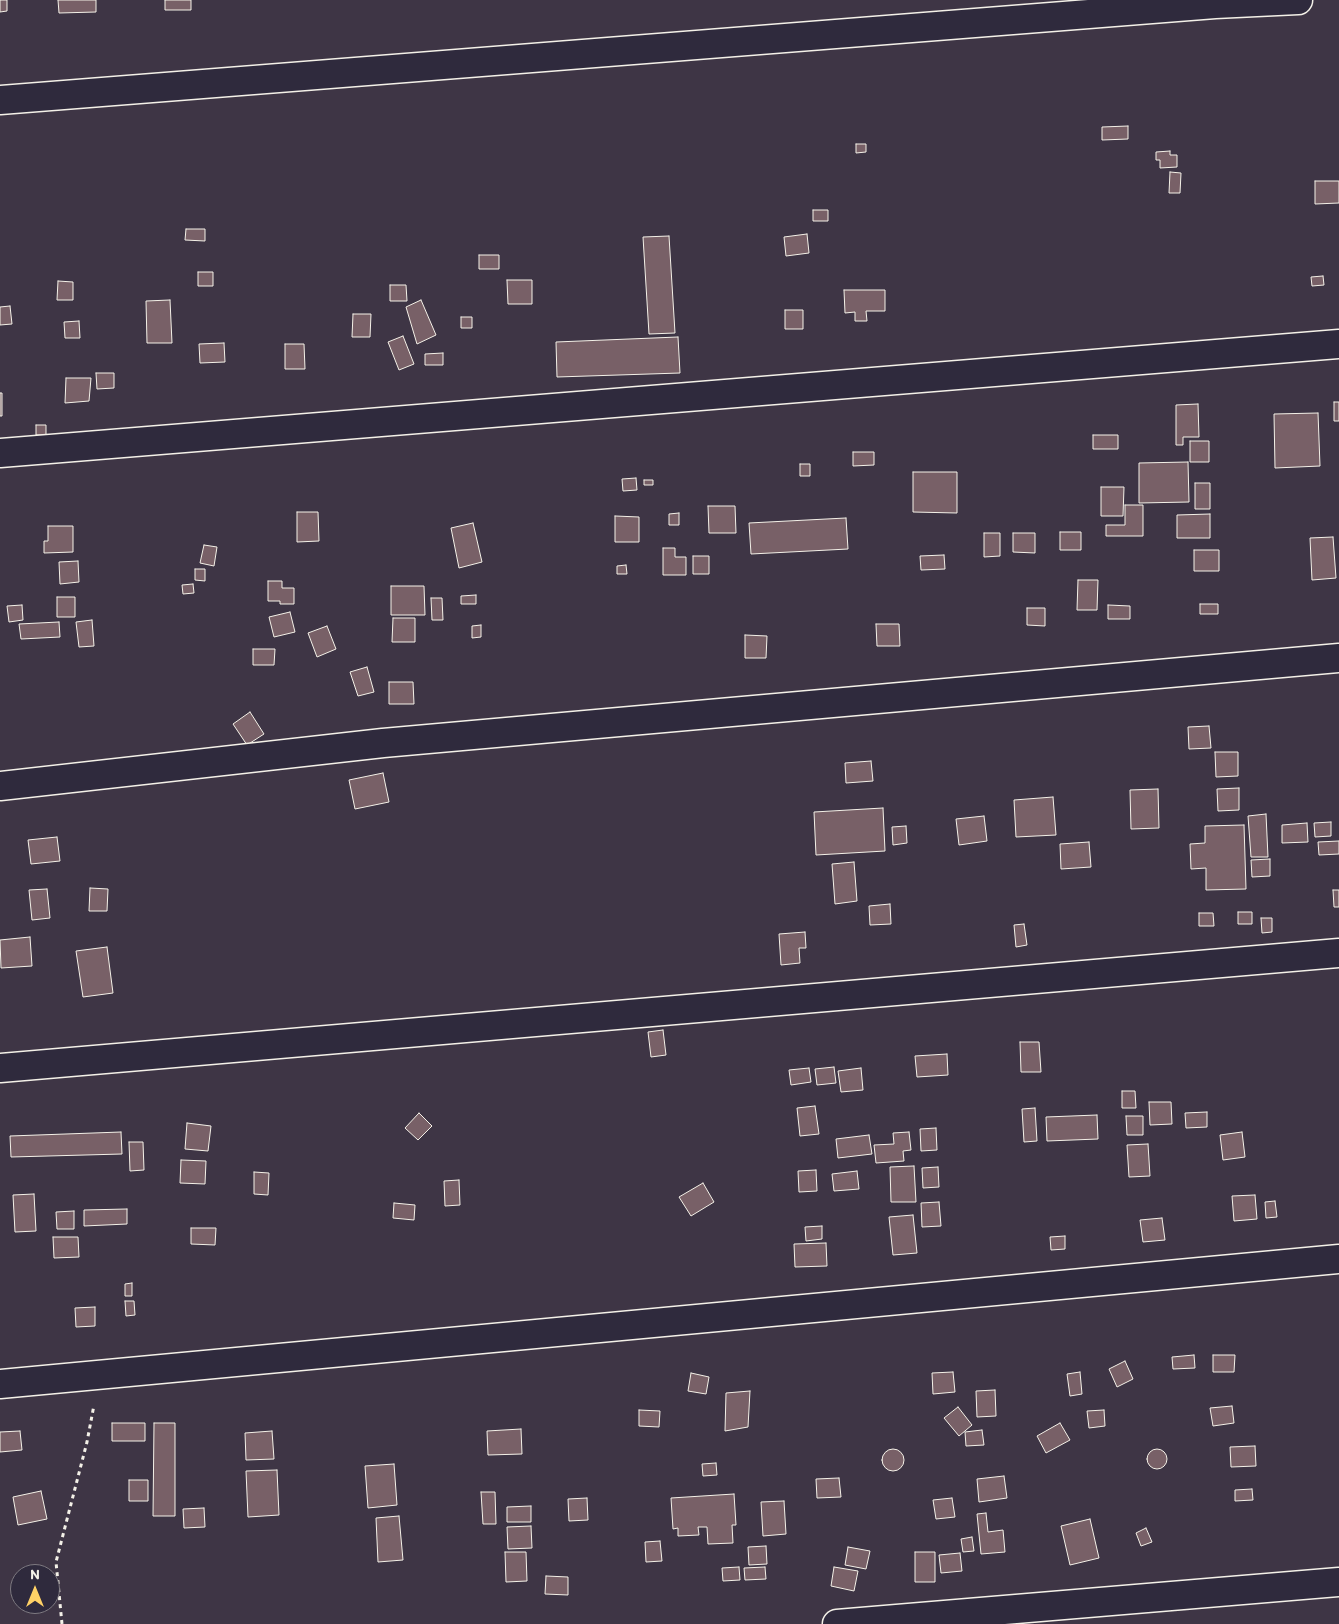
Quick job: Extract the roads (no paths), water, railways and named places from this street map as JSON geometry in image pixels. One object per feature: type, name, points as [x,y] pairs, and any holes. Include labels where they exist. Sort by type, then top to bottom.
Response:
[{"type":"street","points":[[0,100],[1215,4],[1298,0]]},
{"type":"street","points":[[0,453],[1339,344]]},
{"type":"street","points":[[0,786],[382,743],[1339,658]]},
{"type":"street","points":[[0,1068],[1339,953]]},
{"type":"street","points":[[0,1384],[1339,1260]]},
{"type":"street","points":[[837,1624],[1339,1582]]}]
